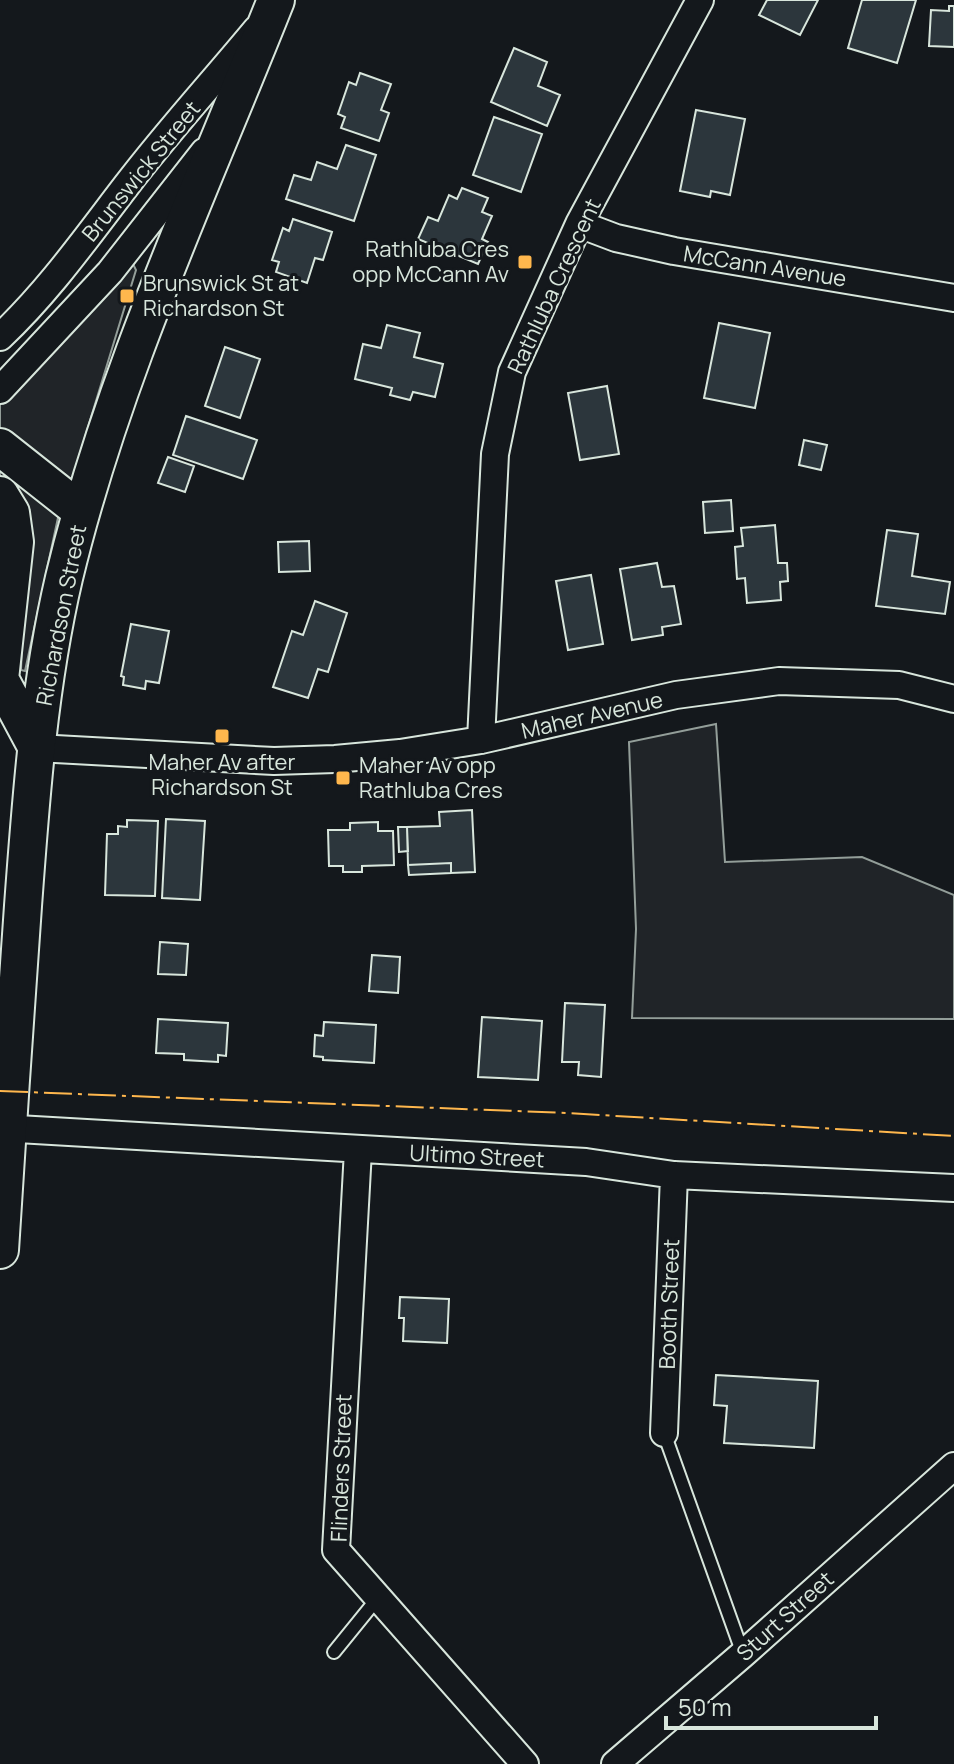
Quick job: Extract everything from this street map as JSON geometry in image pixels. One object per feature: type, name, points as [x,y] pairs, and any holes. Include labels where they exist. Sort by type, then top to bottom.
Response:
[{"type":"main road","name":"Richardson Street","points":[[0,1250],[4,1128],[37,748],[63,582],[81,511],[132,355],[273,6]]},
{"type":"main road","points":[[0,447],[81,511]]},
{"type":"main road","points":[[0,495],[11,513],[15,542],[0,679],[37,748]]},
{"type":"street","name":"Rathluba Crescent","points":[[481,740],[495,454],[512,372],[579,224],[700,0]]},
{"type":"street","name":"Brunswick Street","points":[[0,337],[94,231],[126,185],[273,6]]},
{"type":"street","name":"Brunswick Street","points":[[0,390],[110,272],[223,127]]},
{"type":"street","name":"McCann Avenue","points":[[579,224],[616,238],[674,251],[954,298]]},
{"type":"street","name":"Maher Avenue","points":[[37,748],[274,761],[400,753],[481,740],[676,695],[779,681],[899,685],[954,699]]},
{"type":"street","name":"Ultimo Street","points":[[4,1128],[586,1162],[674,1175],[954,1188]]},
{"type":"street","name":"Flinders Street","points":[[358,1150],[336,1550],[525,1764]]},
{"type":"street","name":"Booth Street","points":[[664,1433],[674,1175]]},
{"type":"street","name":"Sturt Street","points":[[615,1764],[954,1466]]},
{"type":"lane","points":[[664,1433],[743,1654]]},
{"type":"lane","points":[[334,1652],[377,1599]]},
{"type":"shaded area","points":[[133,264],[136,270],[70,486],[0,430],[0,403]]},
{"type":"shaded area","points":[[0,458],[59,513],[25,671],[21,670],[26,538],[0,480]]},
{"type":"shaded area","points":[[716,724],[725,862],[862,857],[954,895],[954,1019],[632,1018],[636,929],[629,742]]},
{"type":"building","points":[[767,0],[818,0],[800,35],[759,15]]},
{"type":"building","points":[[862,0],[916,0],[897,63],[848,48]]},
{"type":"building","points":[[949,6],[954,6],[954,47],[929,46],[931,10],[949,11]]},
{"type":"building","points":[[514,48],[547,62],[538,86],[560,95],[547,126],[491,102]]},
{"type":"building","points":[[360,73],[391,84],[381,110],[389,113],[379,141],[341,128],[345,117],[338,114],[349,82],[356,85]]},
{"type":"building","points":[[696,110],[745,119],[730,195],[711,191],[710,197],[680,191]]},
{"type":"building","points":[[494,117],[542,134],[521,192],[473,175]]},
{"type":"building","points":[[346,145],[376,155],[354,221],[286,199],[294,175],[311,180],[317,162],[337,169]]},
{"type":"building","points":[[462,188],[488,198],[482,212],[492,216],[482,239],[488,242],[478,264],[418,239],[428,217],[438,221],[449,195],[457,199]]},
{"type":"building","points":[[293,219],[332,232],[323,260],[315,258],[307,283],[276,272],[279,262],[272,260],[283,228],[289,231]]},
{"type":"building","points":[[719,323],[770,333],[755,408],[704,398]]},
{"type":"building","points":[[387,325],[420,333],[414,357],[443,364],[435,397],[413,392],[410,400],[390,395],[392,388],[355,379],[363,344],[381,348]]},
{"type":"building","points":[[225,347],[260,359],[240,418],[205,406]]},
{"type":"building","points":[[607,386],[619,454],[580,460],[568,393]]},
{"type":"building","points":[[186,416],[257,440],[243,479],[173,455]]},
{"type":"building","points":[[804,440],[827,445],[821,470],[799,465]]},
{"type":"building","points":[[168,457],[194,466],[185,492],[158,483]]},
{"type":"building","points":[[731,500],[733,531],[705,533],[703,502]]},
{"type":"building","points":[[775,525],[778,563],[787,563],[788,581],[780,582],[781,600],[747,603],[745,578],[737,579],[735,547],[743,546],[741,528]]},
{"type":"building","points":[[887,530],[918,534],[912,576],[950,582],[945,614],[876,606]]},
{"type":"building","points":[[309,541],[310,571],[279,572],[278,542]]},
{"type":"building","points":[[657,563],[662,587],[674,586],[681,624],[662,627],[663,635],[632,640],[620,569]]},
{"type":"building","points":[[591,575],[603,644],[568,650],[556,581]]},
{"type":"building","points":[[315,601],[347,613],[328,672],[318,669],[308,698],[273,687],[292,631],[303,635]]},
{"type":"building","points":[[131,624],[169,631],[159,683],[146,681],[145,689],[123,685],[124,677],[121,676]]},
{"type":"building","points":[[472,810],[475,872],[451,873],[451,863],[408,865],[407,827],[440,826],[439,812]]},
{"type":"building","points":[[166,819],[205,821],[200,900],[162,898]]},
{"type":"building","points":[[127,820],[158,821],[155,896],[105,895],[107,834],[118,834],[118,826],[127,827]]},
{"type":"building","points":[[378,822],[378,831],[393,831],[394,865],[362,866],[362,872],[343,872],[343,866],[329,866],[328,830],[350,830],[350,823]]},
{"type":"building","points":[[398,827],[407,827],[408,851],[399,852]]},
{"type":"building","points":[[451,863],[451,873],[409,875],[408,865]]},
{"type":"building","points":[[160,942],[188,944],[186,975],[158,974]]},
{"type":"building","points":[[372,955],[400,957],[398,993],[369,991]]},
{"type":"building","points":[[565,1003],[605,1005],[601,1077],[578,1075],[579,1062],[562,1062]]},
{"type":"building","points":[[482,1017],[542,1021],[538,1080],[478,1077]]},
{"type":"building","points":[[158,1019],[228,1023],[226,1056],[218,1055],[218,1062],[184,1060],[184,1054],[156,1053]]},
{"type":"building","points":[[324,1022],[376,1025],[374,1063],[323,1060],[323,1057],[314,1056],[315,1035],[323,1036]]},
{"type":"building","points":[[400,1297],[449,1299],[447,1343],[403,1341],[404,1318],[399,1318]]},
{"type":"building","points":[[716,1375],[818,1381],[814,1448],[724,1443],[727,1406],[714,1405]]},
{"type":"power","points":[[0,1091],[567,1113],[954,1136]]},
{"type":"place","name":"Rathluba Cres opp McCann Av","points":[[525,262]]},
{"type":"place","name":"Brunswick St at Richardson St","points":[[127,296]]},
{"type":"place","name":"Maher Av after Richardson St","points":[[222,736]]},
{"type":"place","name":"Maher Av opp Rathluba Cres","points":[[343,778]]}]
